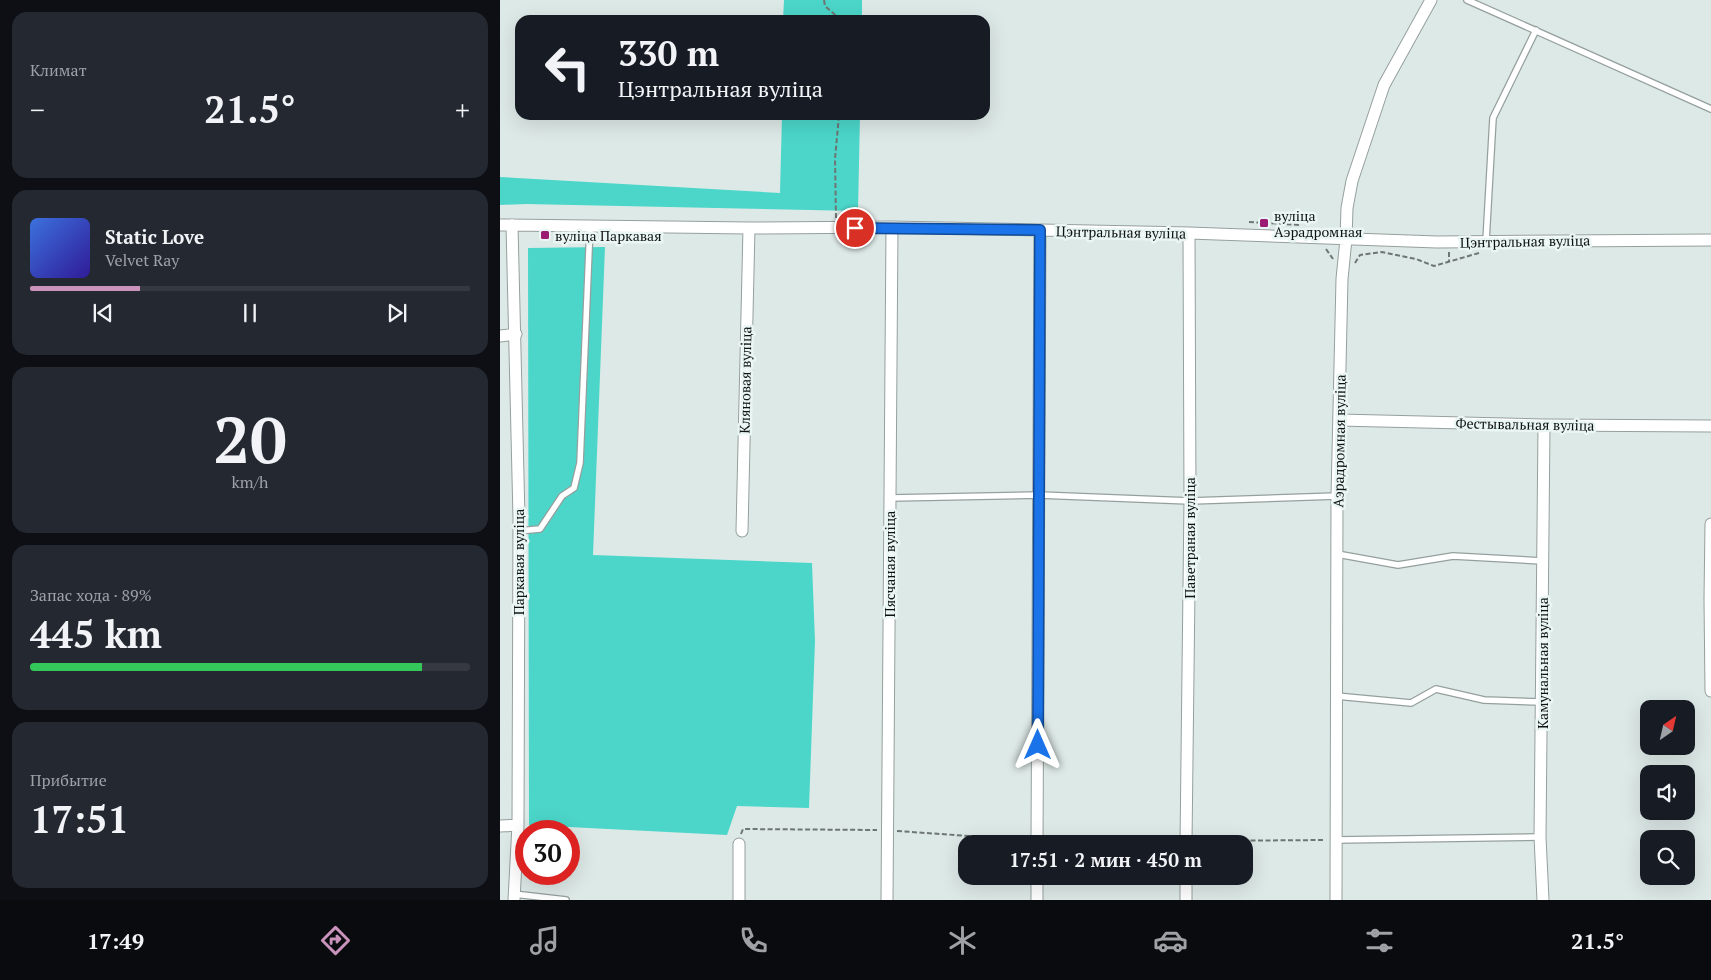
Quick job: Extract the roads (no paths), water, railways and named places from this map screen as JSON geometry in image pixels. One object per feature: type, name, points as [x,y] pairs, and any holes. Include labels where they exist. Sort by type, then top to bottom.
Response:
[{"type":"street","name":"Аэрадромная вуліца","points":[[1336,900],[1337,496],[1342,279],[1347,208],[1352,181],[1384,85],[1431,0]]},
{"type":"street","name":"Цэнтральная вуліца","points":[[506,225],[749,228],[892,227],[1189,233],[1437,242],[1711,240]]},
{"type":"street","name":"Паркавая вуліца","points":[[506,225],[516,334],[518,820]]},
{"type":"street","name":"Пясчаная вуліца","points":[[887,900],[892,227]]},
{"type":"street","name":"Кляновая вуліца","points":[[742,532],[749,228]]},
{"type":"street","points":[[1037,835],[1040,230]]},
{"type":"street","name":"Паветраная вуліца","points":[[1186,835],[1190,501],[1189,233]]},
{"type":"street","points":[[500,336],[516,334]]},
{"type":"street","name":"Фестывальная вуліца","points":[[1339,420],[1544,425],[1711,426]]},
{"type":"street","name":"Камунальная вуліца","points":[[1543,900],[1540,837],[1544,425]]},
{"type":"street","points":[[1711,524],[1711,691]]},
{"type":"street","points":[[500,826],[515,826]]},
{"type":"street","points":[[739,844],[739,900]]},
{"type":"street","name":"Паркавая вуліца","points":[[514,897],[515,879]]},
{"type":"street","points":[[1037,885],[1037,900]]},
{"type":"street","points":[[1186,885],[1186,900]]},
{"type":"lane","points":[[1467,0],[1711,109]]},
{"type":"lane","points":[[1486,241],[1493,118],[1536,30]]},
{"type":"lane","points":[[518,531],[540,530],[562,496],[574,488],[580,463],[590,226]]},
{"type":"lane","points":[[890,498],[1039,495],[1190,501],[1337,496]]},
{"type":"lane","points":[[1337,554],[1398,565],[1453,556],[1542,561]]},
{"type":"lane","points":[[1336,696],[1411,703],[1436,690],[1484,700],[1542,702]]},
{"type":"lane","points":[[1335,840],[1540,837]]},
{"type":"lane","points":[[514,897],[566,900]]},
{"type":"place","name":"вуліца Аэрадромная","points":[[1264,223]]},
{"type":"place","name":"вуліца Паркавая","points":[[545,235]]}]
